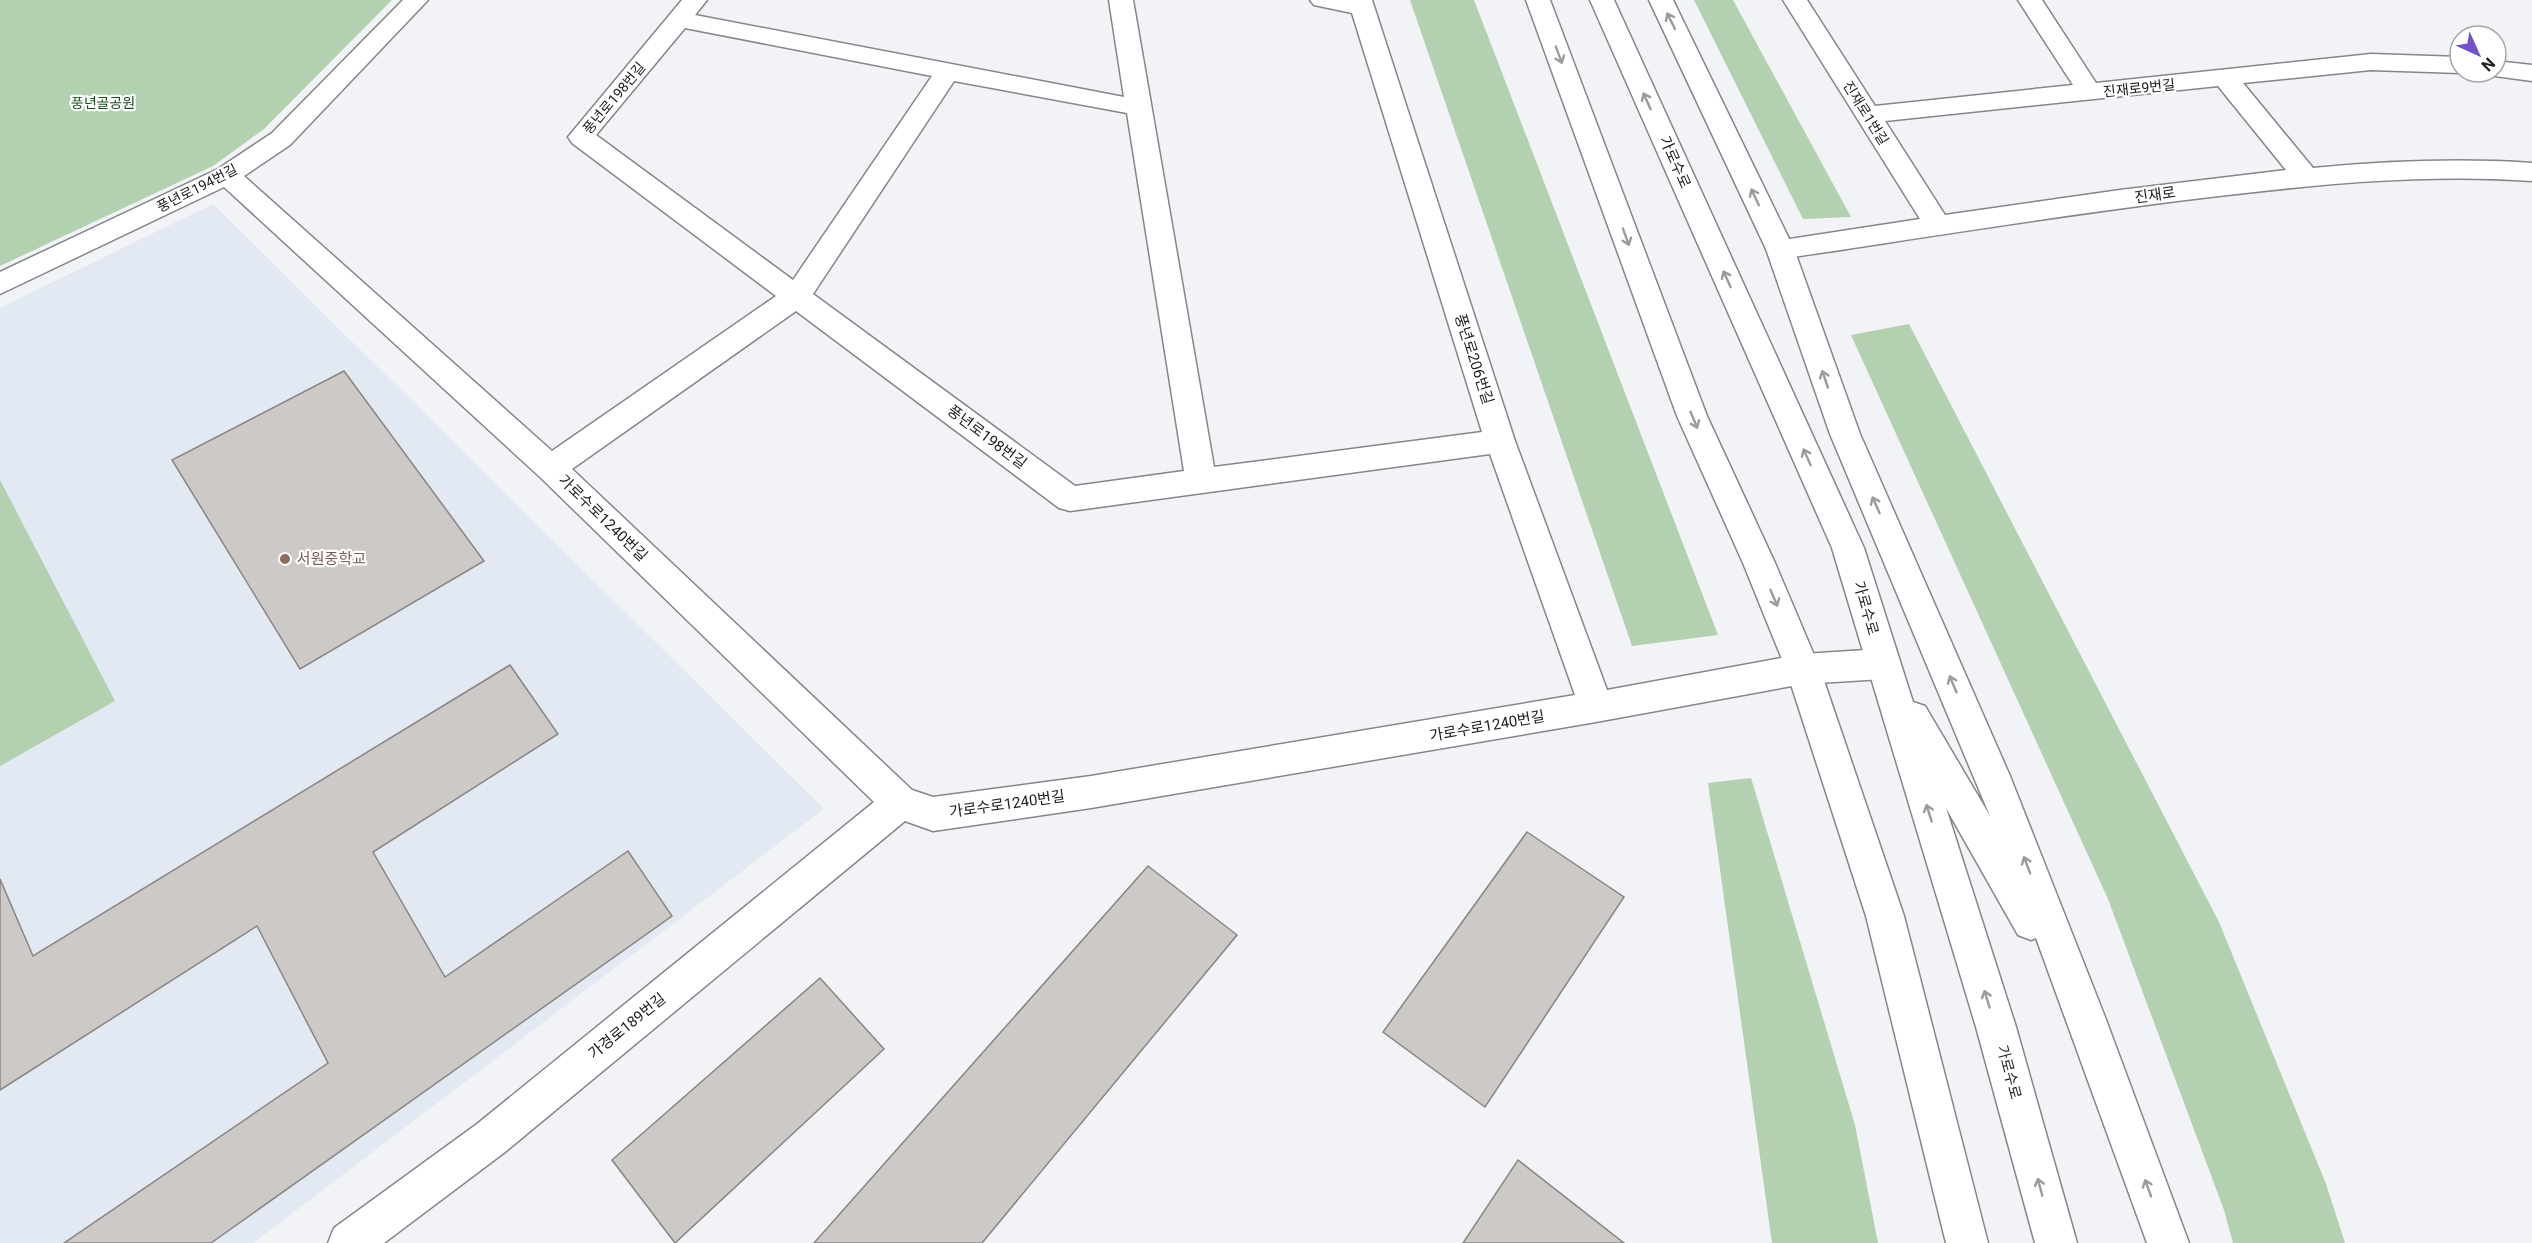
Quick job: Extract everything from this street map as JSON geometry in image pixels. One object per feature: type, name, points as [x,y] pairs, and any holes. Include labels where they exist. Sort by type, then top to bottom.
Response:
[{"type":"street","name":"풍년로194번길","points":[[0,284],[227,175],[281,139],[416,0]]},
{"type":"street","name":"풍년로198번길","points":[[696,0],[581,137],[1070,499],[1500,441]]},
{"type":"street","points":[[1121,0],[1201,481]]},
{"type":"street","name":"풍년로206번길","points":[[1322,0],[1361,3],[1500,441],[1596,707]]},
{"type":"street","points":[[1538,0],[1692,416],[1759,562],[1803,669],[1885,916],[1967,1243]]},
{"type":"street","name":"가로수로","points":[[1602,0],[1848,548],[1996,1027],[2056,1243]]},
{"type":"street","points":[[1661,0],[1780,249],[1845,434],[1987,766],[2086,1017],[2168,1243]]},
{"type":"street","name":"진재로1번길","points":[[1795,0],[1938,226]]},
{"type":"street","name":"진재로9번길","points":[[2030,0],[2090,93],[2371,63],[2448,65]]},
{"type":"street","points":[[680,19],[1138,107]]},
{"type":"street","points":[[2508,70],[2532,73]]},
{"type":"street","points":[[551,468],[797,296],[948,71]]},
{"type":"street","points":[[2226,79],[2306,177]]},
{"type":"street","points":[[1867,115],[2090,93]]},
{"type":"street","name":"진재로","points":[[1780,249],[2160,193],[2306,177],[2482,167],[2532,172]]},
{"type":"street","name":"가로수로1240번길","points":[[227,175],[551,468],[900,803],[933,814],[1091,792],[1596,707],[1803,669],[1882,664]]},
{"type":"street","points":[[1845,434],[1848,548]]},
{"type":"street","points":[[1882,664],[2086,1017]]},
{"type":"street","name":"가경로189번길","points":[[349,1243],[491,1138],[900,803]]},
{"type":"shaded area","name":"서원중학교","points":[[213,204],[824,809],[253,1243],[0,1243],[0,308]]},
{"type":"green space","name":"풍년골공원","points":[[0,0],[392,0],[264,129],[213,166],[0,266]]},
{"type":"green space","points":[[1410,0],[1474,0],[1718,635],[1632,646]]},
{"type":"green space","points":[[1694,0],[1733,0],[1851,217],[1803,219]]},
{"type":"green space","points":[[1909,324],[2219,922],[2326,1184],[2345,1243],[2233,1243],[2224,1210],[2108,899],[1851,335]]},
{"type":"green space","points":[[0,480],[115,701],[0,766]]},
{"type":"green space","points":[[1751,778],[1855,1125],[1878,1243],[1772,1243],[1708,783]]},
{"type":"building","points":[[344,371],[484,561],[300,669],[172,460]]},
{"type":"building","points":[[510,665],[558,734],[373,852],[445,977],[628,851],[672,916],[211,1243],[64,1243],[328,1063],[257,926],[0,1090],[0,879],[33,956]]},
{"type":"building","points":[[1527,832],[1624,897],[1485,1107],[1383,1032]]},
{"type":"building","points":[[1148,866],[1237,935],[982,1243],[814,1243]]},
{"type":"building","points":[[820,978],[884,1049],[675,1243],[612,1160]]},
{"type":"building","points":[[1518,1160],[1624,1243],[1463,1243]]},
{"type":"place","name":"서원중학교","points":[[285,559]]}]
